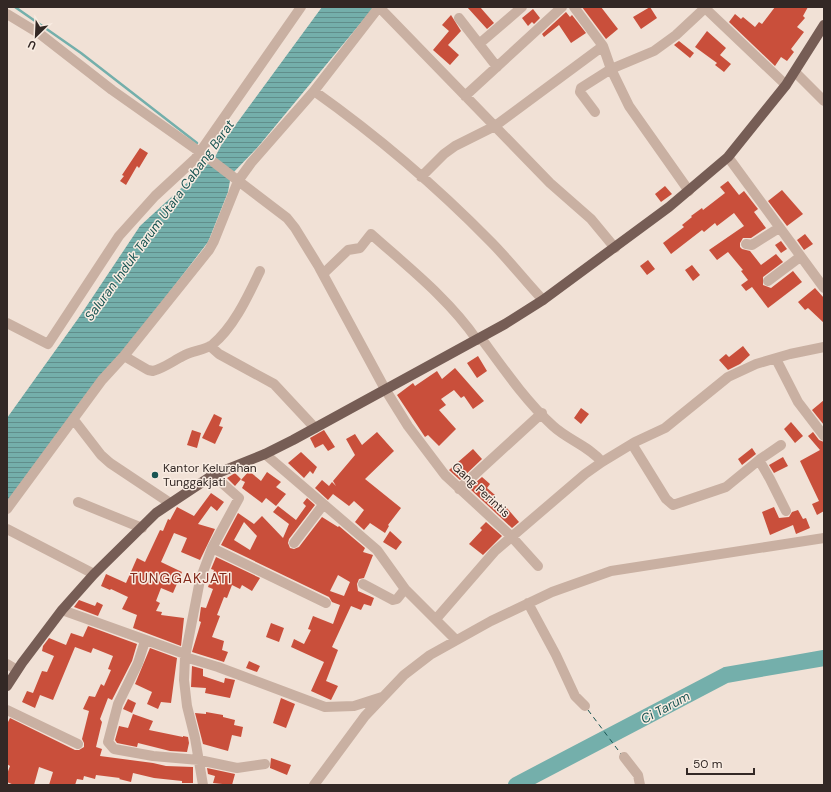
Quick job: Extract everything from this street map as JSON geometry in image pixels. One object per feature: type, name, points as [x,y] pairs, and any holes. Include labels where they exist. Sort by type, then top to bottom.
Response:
[{"type":"main road","points":[[7,686],[62,610],[94,574],[156,513],[213,475],[265,454],[315,428],[479,339],[544,300],[689,191],[728,157],[762,116],[795,72],[824,25]]},
{"type":"street","points":[[7,323],[48,344],[119,236],[155,196],[204,154],[220,120],[301,7]]},
{"type":"street","points":[[7,509],[102,380],[124,356],[209,250],[214,241],[235,178],[251,163],[314,91],[379,7],[550,183],[591,219],[615,248]]},
{"type":"street","points":[[479,44],[522,7]]},
{"type":"street","points":[[574,7],[603,46],[611,69],[629,106],[689,191]]},
{"type":"street","points":[[465,96],[558,8]]},
{"type":"street","points":[[595,112],[580,89],[611,69],[654,51],[705,8],[786,85]]},
{"type":"street","name":"Gang Perintis","points":[[7,14],[40,34],[112,90],[204,154],[286,218],[295,228],[323,274],[385,389],[408,426],[445,475],[511,536],[538,566]]},
{"type":"street","points":[[459,18],[497,67]]},
{"type":"street","points":[[421,177],[444,154],[455,146],[495,126],[603,46]]},
{"type":"street","points":[[795,72],[824,101]]},
{"type":"street","points":[[314,91],[349,117],[450,201],[492,242],[544,300]]},
{"type":"street","points":[[728,157],[824,288]]},
{"type":"street","points":[[746,244],[752,245],[779,228]]},
{"type":"street","points":[[323,274],[348,250],[360,248],[371,234],[414,271],[479,339],[517,386],[559,432],[590,451],[602,462]]},
{"type":"street","points":[[768,281],[800,257]]},
{"type":"street","points":[[124,356],[148,370],[158,370],[191,352],[210,346],[222,336],[247,297],[260,271]]},
{"type":"street","points":[[210,346],[219,354],[274,384],[315,428]]},
{"type":"street","points":[[436,619],[485,561],[511,536],[602,462],[632,444],[665,428],[728,377],[756,364],[824,348]]},
{"type":"street","points":[[776,359],[798,402],[824,436]]},
{"type":"street","points":[[459,489],[542,414]]},
{"type":"street","points":[[74,420],[101,455],[110,463],[170,503]]},
{"type":"street","points":[[632,444],[666,499],[674,505],[726,487],[759,460],[781,445]]},
{"type":"street","points":[[265,454],[377,550],[405,589],[456,640]]},
{"type":"street","points":[[759,460],[786,511]]},
{"type":"street","points":[[203,785],[187,706],[184,680],[185,656],[200,580],[212,548],[239,498],[213,475]]},
{"type":"street","points":[[78,502],[142,528]]},
{"type":"street","points":[[294,543],[323,505]]},
{"type":"street","points":[[7,529],[94,574]]},
{"type":"street","points":[[314,785],[347,738],[365,716],[404,675],[430,655],[491,621],[528,603],[552,592],[611,571],[824,538]]},
{"type":"street","points":[[212,548],[326,603]]},
{"type":"street","points":[[363,584],[393,600],[397,599],[405,589]]},
{"type":"street","points":[[528,603],[556,655],[575,696],[585,706]]},
{"type":"street","points":[[62,610],[325,707],[354,706],[384,697]]},
{"type":"street","points":[[145,641],[138,663],[118,704],[108,742],[114,748],[153,756],[199,760],[237,768],[264,764]]},
{"type":"street","points":[[7,664],[18,670]]},
{"type":"street","points":[[7,710],[78,744]]},
{"type":"street","points":[[624,757],[638,775],[640,785]]},
{"type":"water","name":"Saluran Induk Tarum Utara Cabang Barat","points":[[322,7],[374,7],[257,148],[231,175],[228,192],[208,242],[7,503],[7,418],[80,316],[140,226],[215,157],[223,142]]},
{"type":"building","points":[[467,7],[480,7],[494,23],[487,29]]},
{"type":"building","points":[[582,7],[601,7],[618,29],[606,39]]},
{"type":"building","points":[[650,7],[657,18],[641,29],[633,17]]},
{"type":"building","points":[[775,7],[808,7],[803,16],[805,18],[797,27],[804,32],[791,49],[794,52],[787,61],[781,57],[775,66],[729,22],[735,14],[741,19],[743,17],[755,27],[759,22],[762,24]]},
{"type":"building","points":[[533,9],[540,18],[534,24],[532,22],[528,26],[522,18]]},
{"type":"building","points":[[566,12],[570,17],[572,15],[586,33],[571,43],[559,25],[544,37],[542,34]]},
{"type":"building","points":[[451,15],[461,31],[448,45],[459,55],[450,65],[433,50],[449,31],[442,25]]},
{"type":"building","points":[[707,31],[726,48],[720,55],[731,64],[724,72],[715,65],[717,63],[695,47]]},
{"type":"building","points":[[679,41],[694,53],[690,58],[674,45]]},
{"type":"building","points":[[140,148],[148,153],[139,168],[137,166],[126,185],[120,181],[124,176],[122,175]]},
{"type":"building","points":[[728,181],[739,195],[744,191],[758,209],[754,212],[766,228],[751,238],[743,238],[740,243],[740,247],[750,251],[761,265],[776,254],[783,262],[763,277],[763,285],[771,288],[793,271],[802,282],[768,308],[752,287],[746,291],[741,285],[748,280],[741,271],[743,270],[728,252],[717,260],[709,250],[744,226],[734,213],[717,226],[715,223],[704,232],[702,230],[671,254],[663,243],[684,227],[682,225],[692,217],[691,216],[702,208],[703,210],[725,193],[720,187]]},
{"type":"building","points":[[665,186],[672,194],[661,202],[655,194]]},
{"type":"building","points":[[782,190],[803,214],[787,226],[768,201]]},
{"type":"building","points":[[805,234],[813,244],[804,250],[797,240]]},
{"type":"building","points":[[781,241],[787,249],[781,253],[775,245]]},
{"type":"building","points":[[648,260],[655,269],[647,275],[640,266]]},
{"type":"building","points":[[692,265],[700,275],[693,281],[685,270]]},
{"type":"building","points":[[815,288],[824,298],[824,323],[808,308],[805,310],[798,302]]},
{"type":"building","points":[[743,346],[750,355],[740,364],[728,370],[719,360],[726,354],[729,357]]},
{"type":"building","points":[[478,356],[487,371],[477,378],[467,363]]},
{"type":"building","points":[[455,368],[484,401],[473,409],[464,396],[461,398],[454,390],[441,399],[446,405],[439,410],[456,429],[439,446],[428,435],[425,437],[397,395],[413,383],[415,386],[437,371],[442,379]]},
{"type":"building","points":[[824,400],[824,425],[812,410]]},
{"type":"building","points":[[581,408],[589,414],[581,424],[574,418]]},
{"type":"building","points":[[214,414],[222,418],[219,426],[223,427],[215,444],[202,438]]},
{"type":"building","points":[[791,422],[803,436],[795,443],[784,429]]},
{"type":"building","points":[[192,430],[201,433],[197,448],[187,445]]},
{"type":"building","points":[[324,430],[335,447],[328,451],[323,444],[315,448],[310,438]]},
{"type":"building","points":[[377,432],[394,451],[365,479],[401,508],[388,525],[389,526],[385,533],[370,523],[364,530],[355,522],[364,510],[354,501],[349,506],[333,494],[328,500],[315,488],[322,480],[329,486],[332,482],[336,486],[333,481],[355,455],[346,439],[355,434],[362,445]]},
{"type":"building","points":[[813,432],[819,440],[824,442],[824,511],[817,515],[812,504],[819,501],[800,461],[820,450],[808,436]]},
{"type":"building","points":[[752,448],[756,454],[742,465],[738,459]]},
{"type":"building","points":[[473,449],[482,459],[460,480],[449,470]]},
{"type":"building","points":[[301,452],[317,467],[313,474],[310,471],[304,478],[288,463]]},
{"type":"building","points":[[783,457],[788,466],[774,473],[769,465]]},
{"type":"building","points":[[249,471],[261,481],[267,472],[281,482],[276,487],[286,494],[276,506],[266,498],[262,503],[242,488],[245,482],[241,480]]},
{"type":"building","points":[[235,473],[241,479],[235,486],[227,478]]},
{"type":"building","points":[[482,477],[490,484],[487,488],[495,495],[491,499],[502,510],[506,507],[519,522],[512,528],[469,488]]},
{"type":"building","points":[[211,493],[224,502],[217,511],[211,506],[198,524],[215,529],[200,560],[181,552],[187,538],[174,533],[161,562],[182,572],[173,593],[161,588],[156,601],[160,603],[156,611],[162,612],[161,615],[184,618],[181,646],[133,628],[137,615],[122,609],[128,597],[101,586],[106,574],[126,583],[137,558],[145,562],[160,530],[163,531],[168,519],[170,520],[177,507],[194,516]]},
{"type":"building","points":[[307,498],[315,505],[289,539],[288,543],[290,548],[294,549],[299,547],[322,517],[338,527],[339,526],[365,548],[363,552],[373,555],[364,578],[359,579],[357,584],[358,591],[374,598],[371,606],[364,604],[361,610],[351,606],[332,647],[338,650],[326,681],[338,686],[331,700],[311,691],[324,662],[291,647],[294,639],[304,644],[311,630],[308,629],[313,616],[333,624],[340,605],[332,602],[329,597],[221,545],[238,513],[254,524],[262,516],[283,538],[289,524],[273,512],[278,506],[296,520],[306,506],[303,503]],"holes":[[[244,522],[257,536],[250,550],[234,540]],[[338,575],[350,582],[344,596],[330,591]]]},
{"type":"building","points":[[774,507],[779,518],[789,517],[792,512],[798,510],[803,519],[806,518],[810,528],[796,534],[793,525],[770,535],[762,512]]},
{"type":"building","points":[[486,522],[502,536],[483,555],[469,544],[482,530],[480,528]]},
{"type":"building","points":[[390,531],[402,542],[396,550],[383,542]]},
{"type":"building","points":[[216,557],[260,578],[252,591],[242,585],[240,589],[232,585],[227,598],[224,597],[217,615],[220,616],[212,637],[224,641],[222,650],[228,652],[224,662],[192,652],[201,622],[199,621],[201,607],[206,608],[213,589],[208,587],[214,570],[211,569]]},
{"type":"building","points":[[79,600],[95,606],[97,602],[103,605],[98,616],[74,607]]},
{"type":"building","points":[[271,623],[284,628],[279,642],[266,637]]},
{"type":"building","points":[[88,626],[137,644],[132,661],[112,700],[108,698],[100,719],[102,722],[96,747],[102,749],[100,756],[166,766],[193,767],[193,783],[182,783],[182,781],[154,778],[133,773],[131,782],[119,779],[120,778],[96,775],[95,779],[84,776],[83,780],[77,779],[75,785],[49,785],[53,772],[39,767],[34,785],[14,785],[7,782],[7,774],[10,766],[7,764],[7,724],[10,718],[75,750],[79,750],[84,747],[82,739],[89,711],[83,709],[89,696],[95,697],[101,684],[104,686],[111,670],[108,669],[113,656],[93,648],[91,653],[75,647],[53,700],[40,695],[35,708],[22,702],[27,691],[33,693],[42,671],[47,672],[54,656],[42,651],[43,646],[49,638],[66,645],[71,633],[83,637]]},
{"type":"building","points":[[150,648],[177,658],[171,703],[161,702],[158,709],[147,704],[152,692],[135,684]]},
{"type":"building","points":[[249,661],[260,666],[257,672],[246,668]]},
{"type":"building","points":[[192,666],[203,669],[203,676],[224,683],[225,678],[235,680],[230,698],[205,693],[206,688],[191,687]]},
{"type":"building","points":[[281,698],[295,704],[286,728],[273,723]]},
{"type":"building","points":[[128,699],[136,703],[132,713],[123,709]]},
{"type":"building","points":[[206,712],[223,715],[223,717],[235,720],[234,725],[243,727],[241,737],[232,735],[228,751],[203,744],[195,713],[206,714]]},
{"type":"building","points":[[133,714],[153,721],[149,730],[188,737],[189,743],[187,752],[170,751],[138,743],[137,747],[117,743],[115,740],[119,726],[128,728]]},
{"type":"building","points":[[271,758],[291,765],[287,775],[270,768]]},
{"type":"building","points":[[207,768],[235,774],[232,785],[213,783],[215,776],[208,774]]},
{"type":"waterway","points":[[15,7],[81,53],[197,143]]},
{"type":"waterway","name":"Saluran Induk Tarum Utara Cabang Barat","points":[[209,152],[215,157]]},
{"type":"waterway","name":"Ci Tarum","points":[[516,785],[726,675],[824,658]]},
{"type":"ferry route","points":[[588,710],[621,754]]},
{"type":"place","name":"Kantor Kelurahan Tunggakjati","points":[[155,475]]},
{"type":"district","name":"TUNGGAKJATI","points":[[181,578]]}]
